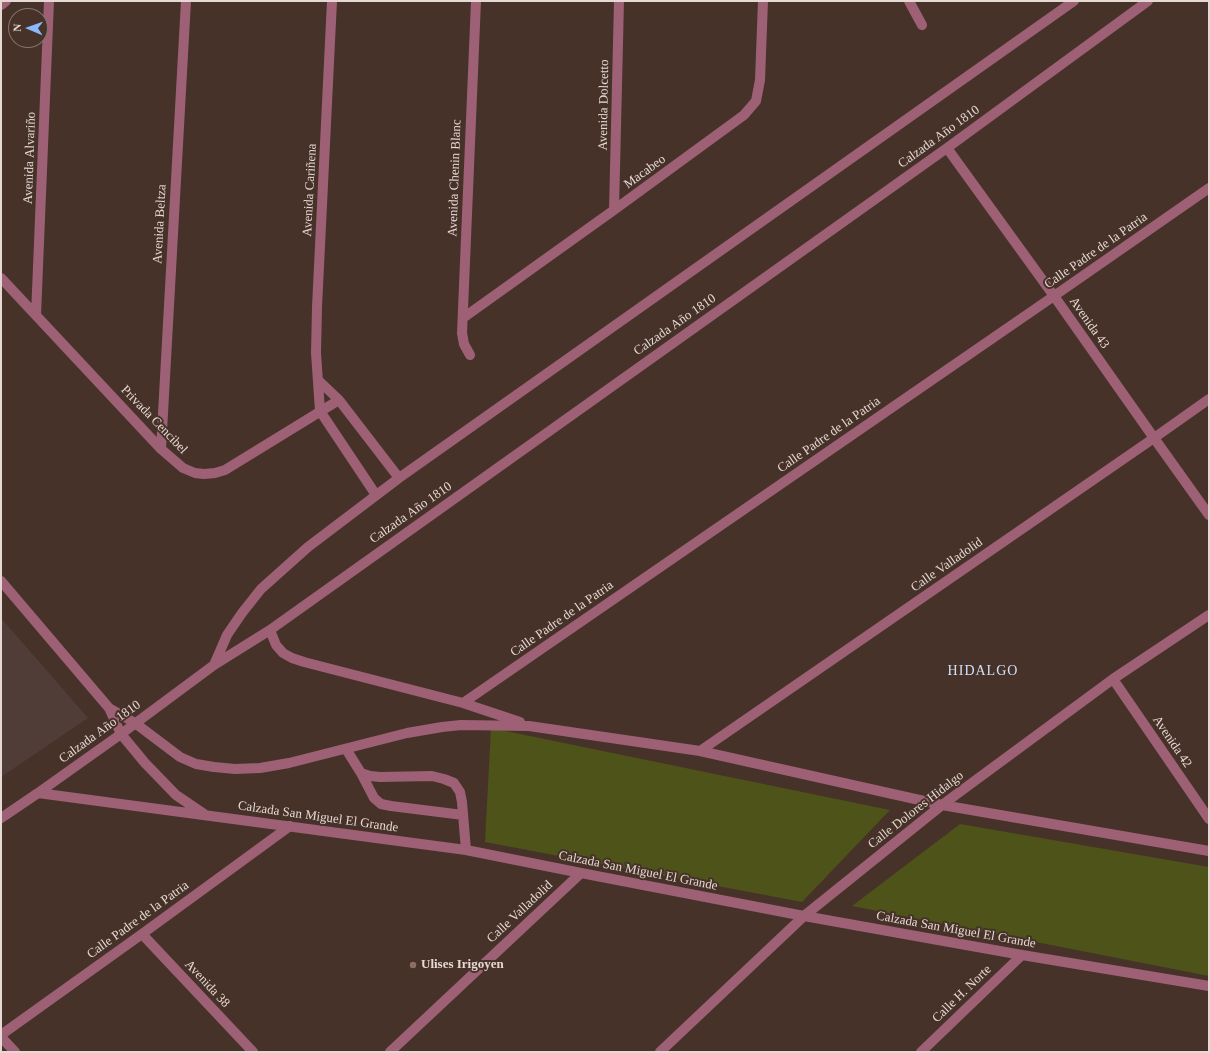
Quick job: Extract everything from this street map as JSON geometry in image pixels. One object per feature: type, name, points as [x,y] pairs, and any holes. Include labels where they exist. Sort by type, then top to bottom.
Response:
[{"type":"street","points":[[1,5],[6,1]]},
{"type":"street","name":"Avenida Alvariño","points":[[36,315],[49,1]]},
{"type":"street","name":"Avenida Beltza","points":[[161,449],[186,1]]},
{"type":"street","name":"Avenida Cariñena","points":[[332,1],[317,307],[316,353],[320,411],[376,495]]},
{"type":"street","name":"Avenida Chenin Blanc","points":[[470,355],[464,344],[462,333],[476,1]]},
{"type":"street","name":"Avenida Dolcetto","points":[[614,210],[620,1]]},
{"type":"street","name":"Macabeo","points":[[463,318],[744,115],[756,102],[760,80],[763,1]]},
{"type":"street","points":[[909,1],[922,24]]},
{"type":"street","name":"Calzada Año 1810","points":[[214,665],[227,635],[261,589],[308,547],[399,478],[1074,1]]},
{"type":"street","name":"Calzada Año 1810","points":[[1,818],[121,734],[214,665],[270,630],[947,148],[1133,5],[1148,1]]},
{"type":"street","name":"Avenida 43","points":[[947,148],[1209,515]]},
{"type":"street","name":"Calle Padre de la Patria","points":[[463,703],[1209,188]]},
{"type":"street","name":"Privada Cencibel","points":[[1,278],[161,449],[184,468],[195,473],[215,473],[226,470],[339,400]]},
{"type":"street","points":[[318,380],[339,400],[399,478]]},
{"type":"street","name":"Calle Valladolid","points":[[700,751],[1209,399]]},
{"type":"street","name":"Calzada San Miguel El Grande","points":[[1,581],[110,708],[121,734],[149,767],[176,796],[206,815],[466,850],[804,916],[1022,956],[1209,986]]},
{"type":"street","name":"Calle Dolores Hidalgo","points":[[660,1052],[804,916],[942,805],[1113,679],[1209,615]]},
{"type":"street","points":[[270,630],[276,645],[283,653],[292,658],[463,703],[529,726]]},
{"type":"street","name":"Avenida 42","points":[[1113,679],[1209,820]]},
{"type":"street","name":"Calzada San Miguel El Grande","points":[[110,708],[136,723],[180,757],[196,764],[214,767],[235,769],[260,768],[289,763],[407,733],[442,727],[461,725],[529,726],[700,751],[942,805],[1209,852]]},
{"type":"street","points":[[346,749],[374,798],[381,804],[463,815]]},
{"type":"street","points":[[361,773],[380,777],[432,776],[454,783],[460,792],[466,850]]},
{"type":"street","points":[[38,793],[206,815]]},
{"type":"street","name":"Calle Padre de la Patria","points":[[1,1036],[290,826]]},
{"type":"street","name":"Calle Valladolid","points":[[390,1052],[581,873]]},
{"type":"street","name":"Avenida 38","points":[[142,934],[253,1052]]},
{"type":"street","name":"Calle H. Norte","points":[[921,1052],[1022,956]]},
{"type":"street","points":[[1,1036],[15,1052]]},
{"type":"shaded area","points":[[1,618],[88,718],[1,777]]},
{"type":"green space","points":[[491,728],[890,810],[802,902],[485,842]]},
{"type":"green space","points":[[960,824],[1209,867],[1209,976],[852,906]]},
{"type":"place","name":"Ulises Irigoyen","points":[[413,965]]},
{"type":"district","name":"HIDALGO","points":[[983,671]]}]
